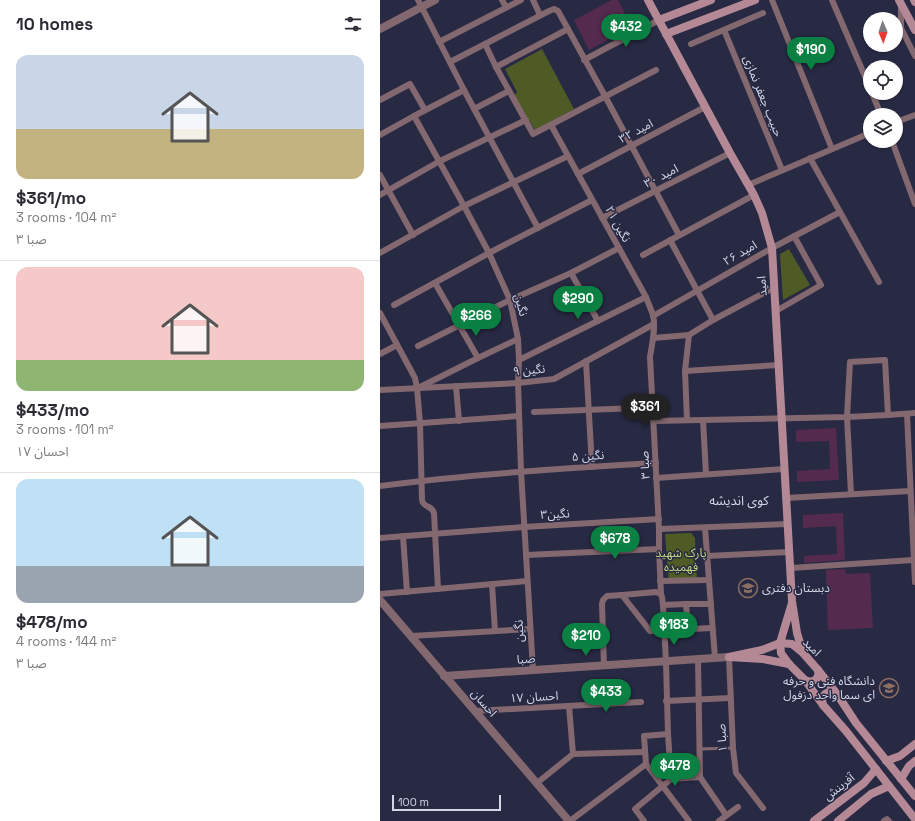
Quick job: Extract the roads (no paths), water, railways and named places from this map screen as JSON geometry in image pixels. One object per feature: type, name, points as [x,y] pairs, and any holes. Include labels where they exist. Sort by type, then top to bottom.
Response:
[{"type":"main road","name":"امید","points":[[648,0],[754,195],[762,213],[772,248],[792,600]]},
{"type":"main road","points":[[666,34],[755,0]]},
{"type":"main road","points":[[659,20],[706,1]]},
{"type":"main road","points":[[900,1],[915,30]]},
{"type":"main road","points":[[792,600],[780,643],[781,653],[788,664],[805,680],[823,705],[846,731],[915,819]]},
{"type":"main road","points":[[792,600],[797,633],[803,652]]},
{"type":"main road","name":"امید","points":[[780,643],[792,644],[803,652],[837,694],[856,723],[915,796]]},
{"type":"main road","points":[[728,657],[762,650],[780,643]]},
{"type":"main road","points":[[728,657],[763,659],[788,664]]},
{"type":"main road","points":[[805,680],[810,682],[815,680],[818,675],[818,670]]},
{"type":"main road","points":[[823,705],[822,697],[826,693],[832,692],[837,694]]},
{"type":"main road","points":[[886,761],[900,756],[915,744]]},
{"type":"main road","points":[[900,756],[903,763],[912,763]]},
{"type":"main road","points":[[901,779],[912,763]]},
{"type":"main road","name":"آفرینش","points":[[814,821],[864,783],[876,769]]},
{"type":"main road","points":[[864,783],[872,786],[873,790],[871,794]]},
{"type":"main road","points":[[838,821],[871,794],[889,786]]},
{"type":"street","points":[[380,29],[420,3],[434,0]]},
{"type":"street","points":[[502,0],[506,7]]},
{"type":"street","points":[[439,42],[521,0]]},
{"type":"street","points":[[533,0],[540,15]]},
{"type":"street","points":[[772,0],[832,149]]},
{"type":"street","points":[[832,0],[863,72]]},
{"type":"street","points":[[900,1],[901,28],[915,56]]},
{"type":"street","points":[[420,3],[464,90],[538,228]]},
{"type":"street","points":[[450,62],[540,15],[554,9],[558,11],[679,235]]},
{"type":"street","points":[[691,44],[763,13]]},
{"type":"street","points":[[584,60],[659,20]]},
{"type":"street","points":[[496,67],[568,29]]},
{"type":"street","name":"حبیب جعفر نمازی","points":[[724,30],[782,170]]},
{"type":"street","points":[[485,44],[533,134],[656,70]]},
{"type":"street","points":[[380,100],[410,84],[424,110]]},
{"type":"street","points":[[380,135],[424,110],[464,90]]},
{"type":"street","points":[[474,109],[509,91]]},
{"type":"street","name":"امید ۳۲","points":[[578,174],[705,107]]},
{"type":"street","points":[[903,119],[915,114]]},
{"type":"street","name":"نگین","points":[[414,116],[489,253],[510,300],[518,339],[521,471],[533,670]]},
{"type":"street","points":[[380,195],[440,161],[526,120]]},
{"type":"street","name":"نگین ۲۱","points":[[551,125],[646,297],[653,316],[653,338]]},
{"type":"street","points":[[748,185],[863,136]]},
{"type":"street","points":[[895,148],[915,204]]},
{"type":"street","name":"امید ۳۰","points":[[602,218],[730,153]]},
{"type":"street","points":[[380,253],[464,206],[568,156]]},
{"type":"street","points":[[810,158],[879,282]]},
{"type":"street","points":[[380,175],[413,235]]},
{"type":"street","points":[[643,255],[754,195]]},
{"type":"street","points":[[394,305],[489,253],[592,200]]},
{"type":"street","name":"امید ۲۶","points":[[653,316],[772,248],[840,212]]},
{"type":"street","points":[[776,311],[821,285],[794,236]]},
{"type":"street","points":[[670,240],[713,320]]},
{"type":"street","points":[[418,346],[510,300],[571,273],[619,248]]},
{"type":"street","points":[[571,273],[598,321]]},
{"type":"street","points":[[435,283],[478,358]]},
{"type":"street","points":[[653,338],[689,335],[713,320],[775,287]]},
{"type":"street","points":[[519,360],[646,297]]},
{"type":"street","points":[[380,313],[415,378],[420,424],[423,503],[425,506],[433,510],[438,589]]},
{"type":"street","name":"نگین ۹","points":[[380,390],[518,383],[554,379],[654,324]]},
{"type":"street","points":[[687,420],[685,371],[689,335]]},
{"type":"street","name":"صبا ۳","points":[[653,338],[650,357],[659,519],[660,581],[663,605],[666,662]]},
{"type":"street","points":[[417,388],[518,339]]},
{"type":"street","points":[[380,354],[398,345]]},
{"type":"street","points":[[851,494],[847,416],[850,362],[885,360],[888,415]]},
{"type":"street","points":[[586,361],[592,466]]},
{"type":"street","points":[[685,371],[779,365]]},
{"type":"street","points":[[456,386],[459,421]]},
{"type":"street","points":[[534,412],[637,408]]},
{"type":"street","points":[[653,421],[915,413]]},
{"type":"street","points":[[907,414],[915,582]]},
{"type":"street","points":[[380,426],[519,416]]},
{"type":"street","points":[[703,420],[706,474]]},
{"type":"street","name":"نگین ۵","points":[[380,486],[521,471],[656,463]]},
{"type":"street","points":[[656,478],[784,469]]},
{"type":"street","points":[[786,498],[910,491]]},
{"type":"street","name":"نگین۳","points":[[380,538],[435,533],[659,519]]},
{"type":"street","points":[[659,529],[788,524]]},
{"type":"street","points":[[705,528],[715,658]]},
{"type":"street","points":[[403,536],[407,592]]},
{"type":"street","points":[[526,555],[659,549]]},
{"type":"street","points":[[707,556],[790,552]]},
{"type":"street","points":[[790,568],[913,560]]},
{"type":"street","points":[[660,581],[709,580]]},
{"type":"street","points":[[380,594],[527,581]]},
{"type":"street","points":[[492,584],[495,631]]},
{"type":"street","points":[[604,666],[603,600],[608,596],[656,592],[661,594]]},
{"type":"street","points":[[622,595],[650,631],[712,628]]},
{"type":"street","name":"احسان","points":[[380,600],[570,821]]},
{"type":"street","points":[[686,604],[688,629]]},
{"type":"street","points":[[663,605],[710,604]]},
{"type":"street","points":[[411,636],[530,629]]},
{"type":"street","name":"صبا","points":[[444,676],[728,657]]},
{"type":"street","name":"صبا ۱","points":[[728,657],[733,748],[736,774],[763,808]]},
{"type":"street","points":[[698,659],[700,777],[726,815]]},
{"type":"street","points":[[666,662],[666,701],[671,779]]},
{"type":"street","points":[[666,701],[730,698]]},
{"type":"street","name":"احسان ۱۷","points":[[475,711],[641,702]]},
{"type":"street","points":[[569,706],[573,754]]},
{"type":"street","points":[[668,734],[644,736],[646,764],[689,821]]},
{"type":"street","points":[[537,783],[573,754],[645,752]]},
{"type":"street","points":[[570,821],[646,764]]},
{"type":"street","points":[[644,821],[635,809],[671,779],[700,777]]},
{"type":"street","points":[[719,821],[738,807]]},
{"type":"street","points":[[884,821],[887,819],[889,821]]},
{"type":"lane","points":[[700,749],[733,748]]},
{"type":"place","name":"دبستان دفتری","points":[[748,588]]},
{"type":"place","name":"دانشگاه فنی و حرفه ای سما واحد دزفول","points":[[889,688]]},
{"type":"district","name":"کوی اندیشه","points":[[739,500]]},
{"type":"park label","name":"پارک شهید فهمیده","points":[[681,560]]}]
